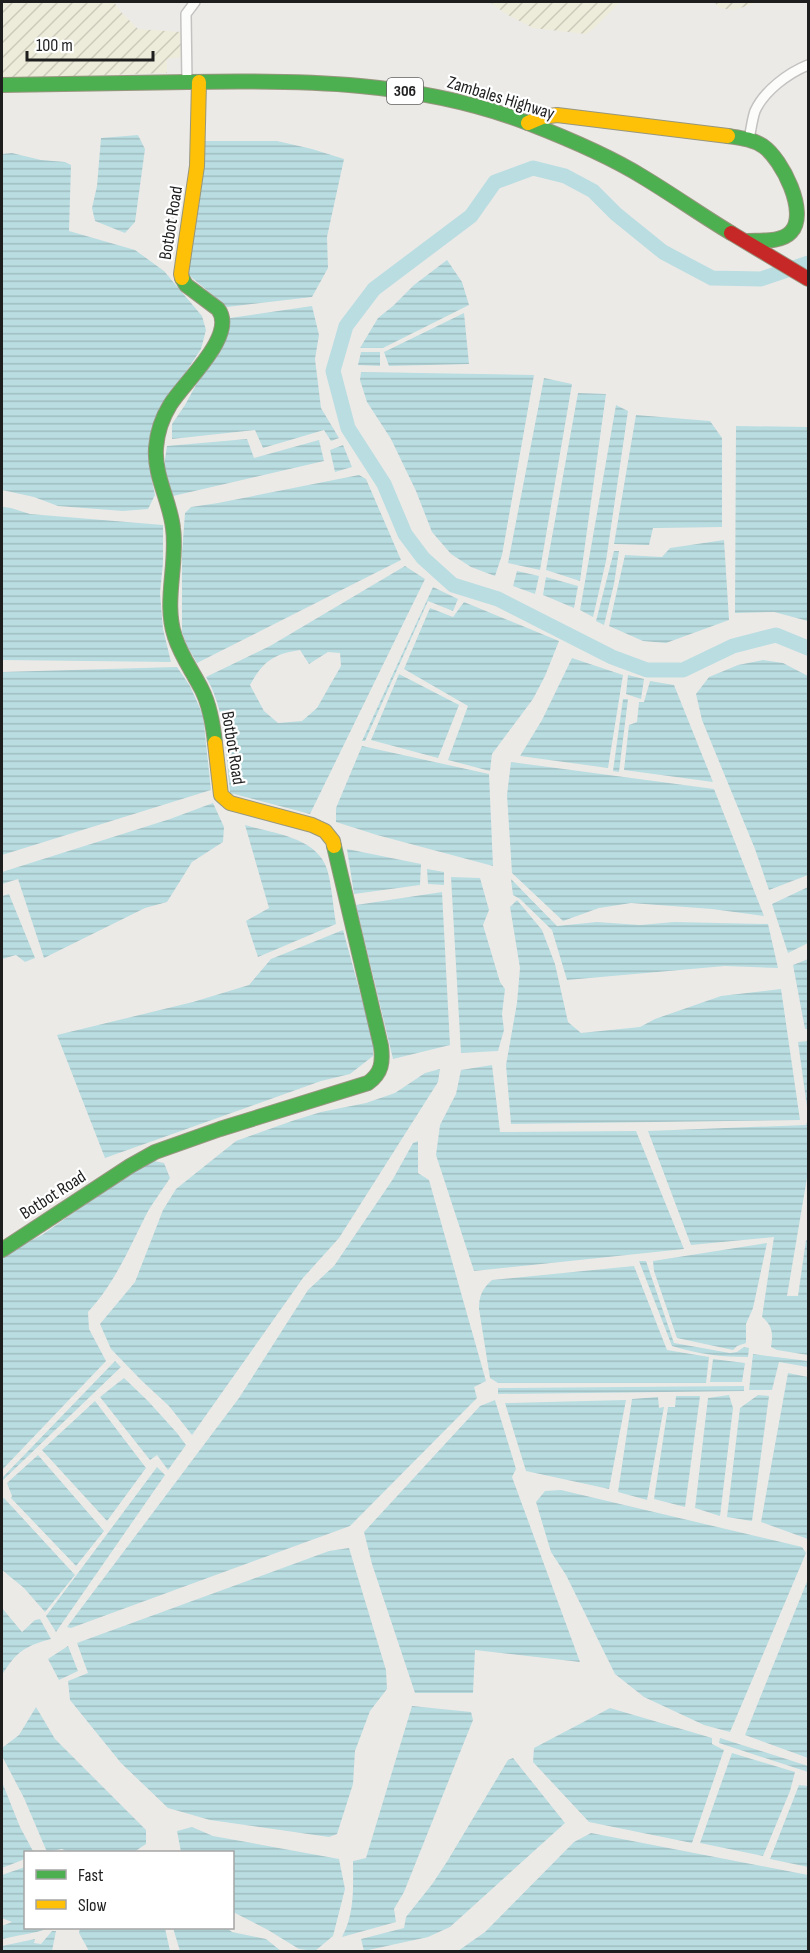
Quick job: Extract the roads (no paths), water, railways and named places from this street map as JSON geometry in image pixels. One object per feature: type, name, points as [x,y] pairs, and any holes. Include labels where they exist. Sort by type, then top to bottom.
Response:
[{"type":"street","points":[[193,82],[186,14],[195,2]]},
{"type":"street","points":[[749,139],[754,113],[760,102],[780,82],[808,65]]},
{"type":"street","name":"Zambales Highway","points":[[2,85],[263,81],[383,87],[440,97],[528,123],[556,134],[642,176],[689,208],[808,279]]},
{"type":"street","name":"Botbot Road","points":[[2,1250],[155,1152],[220,1129],[368,1083],[381,1069],[383,1060],[333,841],[325,831],[312,825],[258,811],[225,800],[221,795],[210,713],[205,696],[175,642],[172,627],[170,594],[174,529],[156,461],[158,437],[168,407],[205,360],[223,329],[224,321],[217,308],[186,285],[182,274],[197,166],[193,82]]},
{"type":"street","points":[[528,123],[542,117],[557,115],[749,139],[769,151],[780,166],[793,194],[796,212],[795,226],[788,235],[774,239],[746,241]]},
{"type":"water","points":[[138,135],[145,149],[135,222],[125,233],[95,221],[92,208],[97,186],[101,138]]},
{"type":"water","points":[[204,141],[277,141],[344,159],[327,237],[328,268],[312,297],[227,307],[185,272]]},
{"type":"water","points":[[12,153],[71,165],[69,231],[135,250],[164,271],[202,316],[206,330],[201,349],[180,381],[150,445],[150,471],[155,495],[148,509],[123,511],[58,506],[34,497],[2,490],[2,154]]},
{"type":"water","points":[[447,260],[462,282],[469,305],[383,348],[360,348],[378,318],[414,285]]},
{"type":"water","points":[[312,306],[319,335],[315,359],[321,408],[339,438],[331,441],[324,430],[263,448],[255,430],[172,439],[172,424],[185,405],[230,318]]},
{"type":"water","points":[[464,313],[469,364],[389,366],[384,352]]},
{"type":"water","points":[[361,352],[380,352],[380,366],[358,365]]},
{"type":"water","points":[[361,372],[534,375],[502,555],[495,576],[471,567],[451,554],[432,532],[416,491],[391,439],[367,402],[360,380]]},
{"type":"water","points":[[544,378],[572,384],[540,570],[508,563]]},
{"type":"water","points":[[578,393],[606,394],[580,581],[546,570]]},
{"type":"water","points":[[616,405],[628,411],[606,561],[593,617],[580,610]]},
{"type":"water","points":[[636,415],[710,421],[722,438],[722,527],[653,528],[649,545],[614,544]]},
{"type":"water","points":[[736,426],[808,427],[808,621],[774,612],[735,613]]},
{"type":"water","points":[[247,439],[254,458],[319,440],[324,461],[173,496],[164,466],[167,446]]},
{"type":"water","points":[[343,445],[352,467],[335,472],[330,450]]},
{"type":"water","points":[[359,475],[366,479],[401,560],[197,663],[182,632],[182,553],[185,513],[191,507]]},
{"type":"water","points":[[2,507],[30,514],[163,525],[160,593],[163,629],[171,662],[2,660]]},
{"type":"water","points":[[724,540],[729,620],[666,643],[643,641],[609,626],[625,555],[662,557],[670,548]]},
{"type":"water","points":[[614,551],[619,551],[604,625],[596,621]]},
{"type":"water","points":[[405,566],[425,579],[310,814],[230,793],[226,749],[218,704],[206,677],[270,646]],"holes":[[[300,650],[309,664],[328,652],[340,653],[341,666],[317,708],[302,721],[278,723],[264,711],[250,685],[265,664],[283,654]]]},
{"type":"water","points":[[517,571],[539,576],[535,594],[513,586]]},
{"type":"water","points":[[546,577],[578,586],[574,608],[543,595]]},
{"type":"water","points":[[433,587],[458,599],[453,611],[428,601],[365,741],[362,741]]},
{"type":"water","points":[[464,602],[559,641],[533,699],[492,754],[490,771],[448,760],[468,706],[404,669],[430,608],[453,617]]},
{"type":"water","points":[[572,658],[623,675],[608,768],[520,756],[542,720]]},
{"type":"water","points":[[763,660],[783,663],[808,676],[808,875],[769,890],[755,849],[702,720],[696,694],[709,677],[738,665]]},
{"type":"water","points":[[177,667],[190,686],[203,715],[211,790],[2,855],[2,672]]},
{"type":"water","points":[[399,674],[459,705],[438,758],[371,740]]},
{"type":"water","points":[[628,675],[644,679],[641,699],[626,694]]},
{"type":"water","points":[[650,681],[674,685],[713,782],[624,770],[629,725],[637,722],[639,702],[644,702]]},
{"type":"water","points":[[623,699],[628,699],[619,772],[613,771]]},
{"type":"water","points":[[362,746],[489,774],[493,866],[336,822],[336,808]]},
{"type":"water","points":[[511,762],[714,789],[764,916],[712,909],[631,903],[599,908],[563,921],[512,873],[507,795]]},
{"type":"water","points":[[213,803],[224,827],[223,842],[192,862],[167,902],[145,908],[44,958],[18,879],[2,884],[2,872],[170,819]]},
{"type":"water","points":[[245,825],[304,843],[322,858],[329,876],[336,924],[258,957],[246,921],[269,908]]},
{"type":"water","points":[[347,849],[421,864],[420,885],[354,894]]},
{"type":"water","points":[[427,869],[444,872],[444,885],[428,884]]},
{"type":"water","points":[[451,877],[480,878],[489,910],[483,925],[500,982],[505,989],[502,1014],[504,1030],[498,1051],[461,1053]]},
{"type":"water","points":[[511,879],[557,926],[597,922],[640,925],[674,922],[768,924],[778,968],[725,966],[567,980],[552,930],[513,895]]},
{"type":"water","points":[[808,887],[808,943],[788,953],[772,904]]},
{"type":"water","points":[[442,892],[450,1045],[393,1059],[356,905]]},
{"type":"water","points":[[9,894],[35,958],[25,962],[16,955],[2,959],[2,896]]},
{"type":"water","points":[[517,900],[542,930],[555,964],[568,1022],[581,1033],[640,1027],[655,1019],[721,996],[781,989],[800,1120],[511,1124],[506,1065],[517,1003],[520,968],[510,907]]},
{"type":"water","points":[[343,930],[373,1040],[373,1056],[350,1074],[321,1081],[105,1158],[57,1035],[193,1002],[249,985],[271,959]]},
{"type":"water","points":[[808,959],[808,1029],[805,1029],[793,965]]},
{"type":"water","points":[[808,1041],[808,1114],[798,1042]]},
{"type":"water","points":[[492,1065],[500,1132],[636,1131],[684,1249],[474,1271],[436,1155],[440,1125],[456,1094],[461,1070]]},
{"type":"water","points":[[440,1069],[438,1082],[339,1238],[303,1278],[192,1435],[169,1406],[111,1349],[100,1324],[135,1282],[163,1210],[176,1189],[236,1141],[321,1112],[366,1103],[395,1093],[425,1073]]},
{"type":"water","points":[[808,1120],[808,1172],[787,1296],[798,1296],[806,1240],[808,1241],[808,1355],[771,1347],[771,1330],[762,1317],[774,1237],[691,1245],[648,1131],[806,1125]]},
{"type":"water","points":[[418,1141],[418,1173],[429,1180],[486,1381],[474,1387],[477,1398],[350,1526],[71,1628],[67,1627],[239,1398],[308,1290],[334,1266],[393,1179],[413,1143]]},
{"type":"water","points":[[154,1161],[164,1163],[170,1178],[148,1212],[113,1279],[88,1312],[89,1329],[106,1361],[2,1470],[2,1255],[42,1235],[138,1167]]},
{"type":"water","points":[[767,1243],[753,1308],[746,1324],[746,1343],[733,1350],[677,1338],[654,1271],[653,1261]]},
{"type":"water","points":[[639,1261],[646,1261],[674,1343],[730,1353],[737,1352],[744,1347],[749,1348],[748,1357],[710,1354],[672,1346]]},
{"type":"water","points":[[634,1266],[667,1350],[709,1357],[706,1383],[498,1383],[490,1378],[479,1309],[482,1293],[492,1280]]},
{"type":"water","points":[[753,1354],[808,1361],[808,1367],[779,1362],[772,1390],[749,1390]]},
{"type":"water","points":[[713,1359],[745,1363],[742,1382],[710,1382]]},
{"type":"water","points":[[115,1361],[121,1367],[2,1481],[2,1478]]},
{"type":"water","points":[[788,1373],[808,1377],[808,1539],[761,1522]]},
{"type":"water","points":[[124,1378],[148,1401],[186,1445],[168,1470],[157,1455],[150,1460],[100,1397]]},
{"type":"water","points":[[744,1386],[744,1391],[498,1394],[498,1388]]},
{"type":"water","points":[[729,1395],[733,1408],[720,1516],[695,1508],[708,1398]]},
{"type":"water","points":[[758,1395],[769,1396],[752,1521],[727,1517],[740,1408]]},
{"type":"water","points":[[676,1396],[700,1396],[685,1507],[654,1499],[668,1407],[675,1407]]},
{"type":"water","points":[[658,1397],[659,1408],[664,1407],[647,1500],[618,1492],[632,1399]]},
{"type":"water","points":[[495,1400],[516,1469],[512,1477],[580,1662],[475,1650],[473,1693],[415,1693],[372,1564],[364,1532],[480,1406]]},
{"type":"water","points":[[626,1400],[609,1489],[526,1471],[505,1403]]},
{"type":"water","points":[[95,1401],[146,1468],[107,1521],[42,1450]]},
{"type":"water","points":[[38,1455],[104,1531],[76,1566],[11,1498],[7,1483]]},
{"type":"water","points":[[157,1467],[165,1475],[56,1632],[46,1616]]},
{"type":"water","points":[[561,1490],[802,1547],[806,1553],[730,1732],[704,1725],[644,1697],[615,1674],[566,1575],[551,1552],[536,1502],[545,1491]]},
{"type":"water","points":[[4,1498],[75,1575],[45,1612],[24,1588],[2,1570],[2,1499]]},
{"type":"water","points":[[349,1548],[386,1670],[387,1689],[370,1711],[355,1751],[353,1784],[337,1834],[329,1837],[210,1820],[168,1808],[121,1763],[70,1700],[68,1681],[88,1673],[77,1643],[329,1551]]},
{"type":"water","points":[[808,1579],[808,1758],[745,1735]]},
{"type":"water","points":[[2,1608],[22,1632],[35,1620],[40,1619],[51,1639],[34,1644],[22,1651],[2,1675]]},
{"type":"water","points":[[68,1646],[78,1671],[59,1680],[48,1659]]},
{"type":"water","points":[[412,1706],[471,1712],[473,1720],[404,1892],[394,1909],[396,1922],[342,1937],[351,1909],[353,1861],[366,1858]]},
{"type":"water","points":[[36,1707],[55,1739],[146,1830],[146,1844],[136,1851],[66,1851],[62,1849],[47,1851],[24,1798],[2,1756],[2,1748],[19,1735]]},
{"type":"water","points":[[610,1708],[712,1738],[712,1744],[724,1750],[692,1843],[589,1822],[533,1762],[534,1748]]},
{"type":"water","points":[[720,1738],[808,1766],[808,1772],[719,1743]]},
{"type":"water","points":[[732,1753],[795,1772],[790,1791],[763,1856],[700,1843]]},
{"type":"water","points":[[513,1758],[565,1823],[450,1927],[428,1937],[364,1951],[361,1939],[404,1928],[406,1917],[433,1883],[508,1760]]},
{"type":"water","points":[[2,1782],[20,1827],[33,1851],[24,1851],[24,1859],[2,1868]]},
{"type":"water","points":[[799,1785],[808,1786],[808,1867],[770,1859]]},
{"type":"water","points":[[192,1827],[213,1836],[339,1859],[345,1889],[333,1936],[315,1951],[299,1949],[235,1913],[234,1851],[181,1851],[177,1831]]},
{"type":"water","points":[[591,1833],[808,1875],[808,1951],[458,1951],[485,1932],[574,1842]]},
{"type":"water","points":[[24,1867],[24,1929],[46,1929],[2,1939],[2,1926],[12,1922],[2,1918],[2,1875]]},
{"type":"water","points":[[80,1929],[165,1929],[170,1951],[89,1951],[79,1933]]},
{"type":"water","points":[[173,1929],[228,1929],[232,1932],[266,1939],[281,1951],[180,1951]]},
{"type":"water","points":[[52,1931],[56,1931],[52,1951],[2,1951],[2,1946],[35,1939],[34,1943],[41,1944]]},
{"type":"waterway","points":[[808,263],[761,279],[712,278],[663,252],[616,214],[593,191],[565,176],[533,168],[495,182],[471,216],[374,289],[346,326],[333,371],[348,428],[384,484],[405,534],[423,558],[453,585],[498,599],[612,657],[647,670],[683,670],[733,646],[776,635],[808,648]]}]
